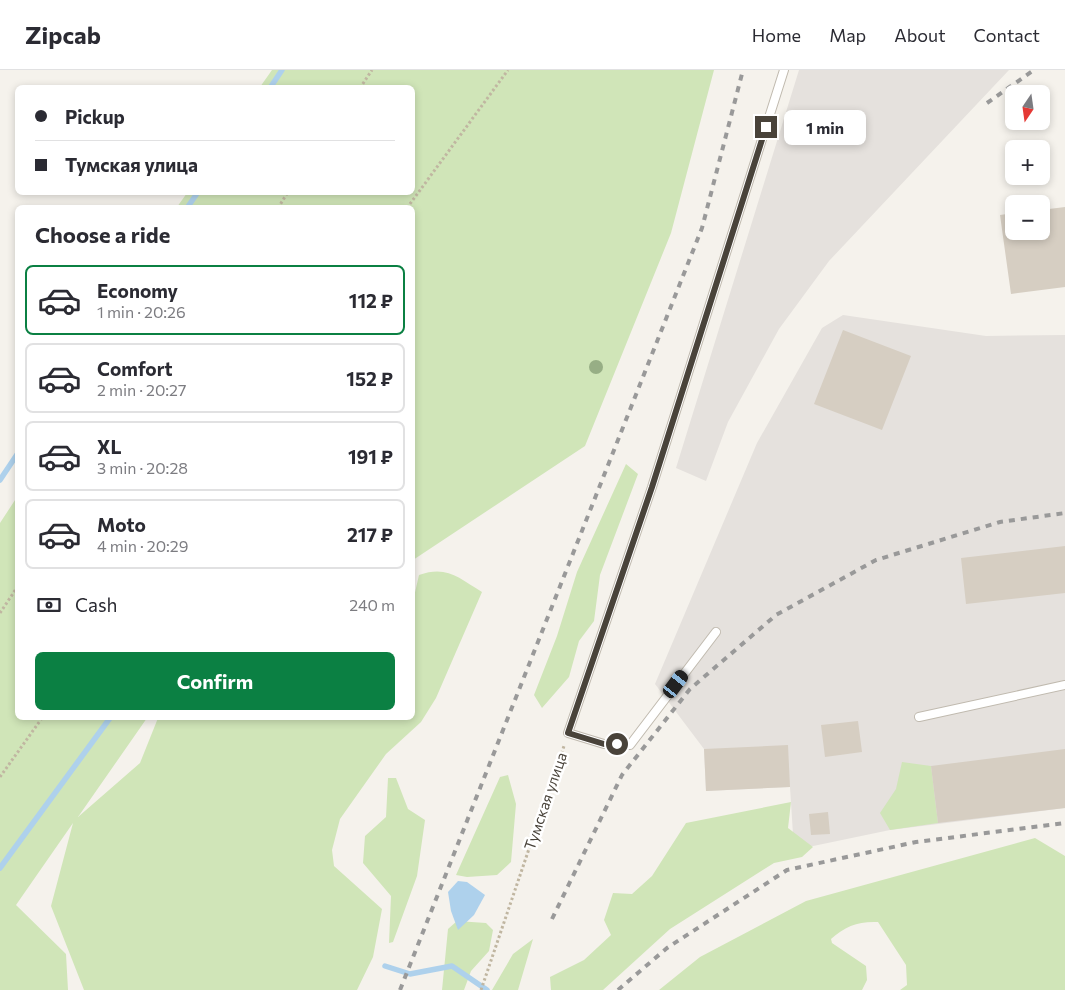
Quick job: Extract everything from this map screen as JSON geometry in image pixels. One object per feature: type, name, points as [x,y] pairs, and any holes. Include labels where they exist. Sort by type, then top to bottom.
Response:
[{"type":"lane","name":"Тумская улица","points":[[568,733],[652,487],[784,70]]},
{"type":"lane","points":[[568,733],[604,744],[630,745],[716,632]]},
{"type":"lane","points":[[919,717],[1065,685]]},
{"type":"path","points":[[362,85],[372,70]]},
{"type":"path","points":[[410,205],[508,70]]},
{"type":"path","points":[[0,613],[15,590]]},
{"type":"path","points":[[0,777],[41,720]]},
{"type":"path","name":"Тумская улица","points":[[482,988],[568,733]]},
{"type":"shaded area","points":[[799,70],[1009,70],[829,261],[779,329],[728,422],[706,481],[676,468]]},
{"type":"shaded area","points":[[843,315],[986,336],[1065,335],[1065,808],[890,830],[794,850],[790,787],[706,791],[704,749],[655,684],[757,443],[822,328]]},
{"type":"green space","points":[[272,70],[714,70],[671,233],[585,446],[415,559],[415,205],[178,205],[186,195],[415,195],[415,85],[261,85]]},
{"type":"green space","points":[[626,464],[638,474],[600,575],[594,621],[579,641],[569,677],[542,708],[534,695],[557,636],[577,572]]},
{"type":"green space","points":[[15,500],[15,720],[146,720],[78,817],[140,763],[157,720],[415,720],[415,592],[419,575],[437,571],[445,572],[452,574],[482,592],[436,698],[421,722],[386,754],[340,819],[332,850],[334,866],[382,909],[373,957],[357,990],[84,990],[51,906],[73,823],[16,905],[66,954],[68,990],[0,990],[0,523]]},
{"type":"green space","points":[[902,762],[931,766],[938,823],[890,830],[880,813],[896,789]]},
{"type":"green space","points":[[508,775],[516,804],[511,862],[497,875],[467,877],[456,875],[500,777]]},
{"type":"green space","points":[[388,778],[396,778],[408,809],[425,820],[417,876],[393,942],[389,943],[391,896],[363,863],[365,836],[386,817]]},
{"type":"green space","points":[[791,802],[788,828],[813,847],[802,857],[774,863],[670,929],[603,990],[551,990],[550,977],[584,960],[611,935],[604,920],[613,893],[632,894],[652,876],[686,823]]},
{"type":"green space","points":[[1035,838],[1065,856],[1065,990],[900,990],[907,985],[906,965],[878,922],[871,922],[853,925],[831,939],[832,943],[866,966],[867,980],[862,990],[659,990],[700,957],[806,901]]},
{"type":"green space","points":[[457,921],[486,923],[493,930],[489,951],[471,971],[464,990],[442,990],[448,929]]},
{"type":"green space","points":[[533,939],[518,990],[492,990],[513,954]]},
{"type":"water","points":[[458,881],[467,882],[485,895],[474,915],[458,930],[451,911],[448,892]]},
{"type":"building","points":[[1065,207],[1065,287],[1011,294],[1000,215],[1005,214],[1005,240],[1050,240],[1050,209]]},
{"type":"building","points":[[843,330],[911,356],[882,430],[814,404]]},
{"type":"building","points":[[1065,546],[1065,593],[966,604],[961,558]]},
{"type":"building","points":[[858,721],[862,752],[825,757],[821,725]]},
{"type":"building","points":[[788,745],[790,787],[706,791],[704,749]]},
{"type":"building","points":[[1065,749],[1065,808],[938,823],[931,766]]},
{"type":"building","points":[[828,812],[830,834],[811,835],[809,814]]},
{"type":"waterway","points":[[272,85],[282,70]]},
{"type":"waterway","points":[[189,205],[196,195]]},
{"type":"waterway","points":[[0,480],[15,458]]},
{"type":"waterway","points":[[0,868],[109,720]]},
{"type":"waterway","points":[[385,966],[410,974],[452,966],[487,990]]},
{"type":"railway","points":[[400,990],[702,228],[743,70]]},
{"type":"railway","points":[[987,103],[1034,70]]},
{"type":"railway","points":[[552,919],[622,775],[690,689],[776,615],[876,560],[1000,522],[1065,513]]},
{"type":"railway","points":[[618,990],[667,948],[787,870],[916,842],[1065,823]]},
{"type":"route","points":[[617,744],[604,744],[568,733],[652,487],[766,127]]}]
